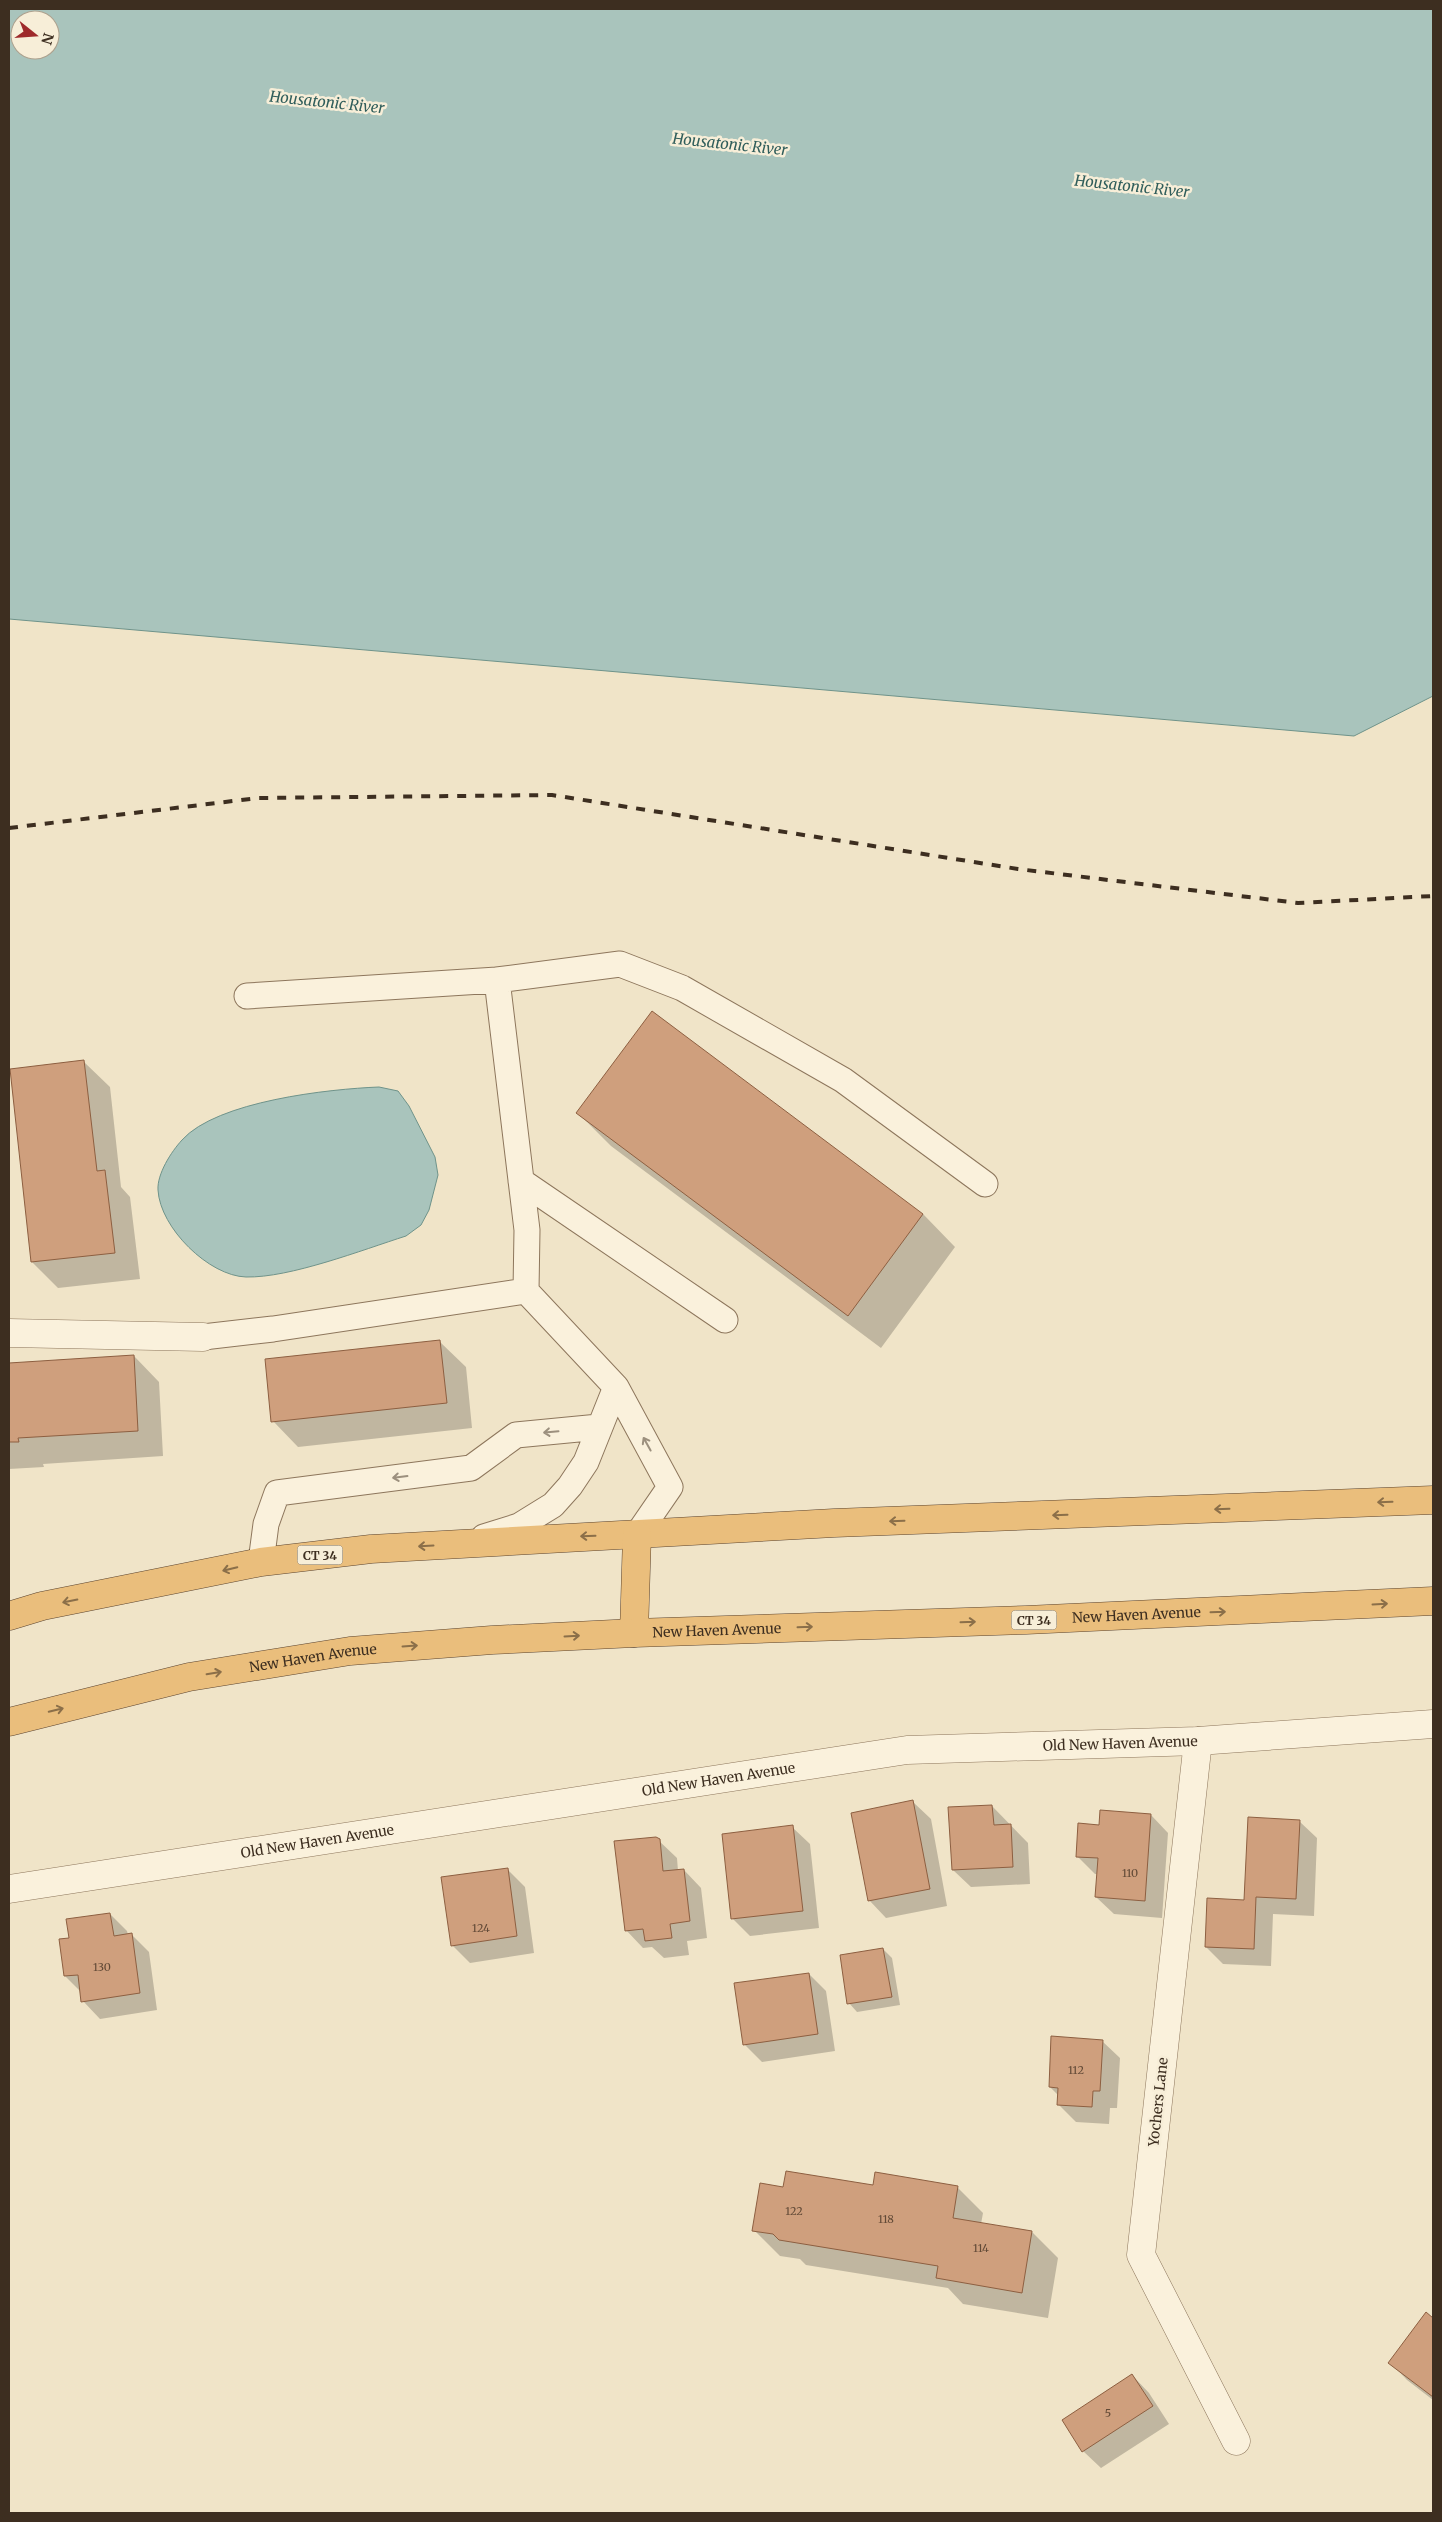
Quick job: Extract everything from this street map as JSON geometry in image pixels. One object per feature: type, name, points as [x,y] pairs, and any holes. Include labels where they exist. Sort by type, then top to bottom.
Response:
[{"type":"highway","name":"CT 34","points":[[9,1616],[42,1606],[261,1562],[371,1549],[834,1523],[1433,1500]]},
{"type":"highway","points":[[634,1633],[636,1535]]},
{"type":"highway","name":"New Haven Avenue","points":[[9,1722],[190,1677],[350,1650],[634,1633],[1074,1618],[1433,1601]]},
{"type":"street","points":[[9,1333],[203,1337]]},
{"type":"street","name":"Old New Haven Avenue","points":[[9,1889],[907,1750],[1198,1741],[1433,1724]]},
{"type":"street","name":"Yochers Lane","points":[[1198,1741],[1141,2255],[1236,2442]]},
{"type":"lane","points":[[246,996],[496,980],[620,964],[682,988],[843,1080],[985,1184]]},
{"type":"lane","points":[[496,980],[527,1230],[526,1291],[616,1387],[670,1487],[636,1535]]},
{"type":"lane","points":[[521,1181],[725,1320]]},
{"type":"lane","points":[[203,1337],[274,1329],[526,1291]]},
{"type":"lane","points":[[460,1544],[519,1526],[553,1505],[570,1486],[586,1462],[616,1387]]},
{"type":"lane","points":[[261,1562],[266,1524],[277,1493],[472,1468],[516,1435],[599,1427]]},
{"type":"water","name":"Housatonic River","points":[[9,9],[1433,9],[1433,696],[1354,736],[9,619]]},
{"type":"water","points":[[379,1087],[398,1091],[409,1106],[435,1157],[438,1175],[429,1210],[421,1225],[406,1236],[304,1268],[264,1276],[246,1277],[232,1275],[202,1259],[177,1234],[167,1219],[161,1205],[158,1184],[162,1170],[173,1151],[182,1140],[198,1127],[221,1116],[275,1100],[304,1094]]},
{"type":"building","points":[[652,1011],[923,1214],[848,1316],[576,1113]]},
{"type":"building","points":[[84,1060],[97,1171],[105,1170],[115,1253],[31,1262],[10,1069]]},
{"type":"building","points":[[440,1340],[447,1403],[271,1422],[265,1359]]},
{"type":"building","points":[[134,1355],[138,1431],[18,1438],[19,1442],[9,1442],[9,1363]]},
{"type":"building","points":[[913,1800],[930,1889],[868,1901],[851,1813]]},
{"type":"building","points":[[992,1805],[994,1825],[1011,1824],[1013,1867],[952,1870],[948,1807]]},
{"type":"building","points":[[1100,1810],[1151,1814],[1145,1901],[1095,1897],[1098,1858],[1076,1857],[1078,1823],[1099,1825]]},
{"type":"building","points":[[1248,1817],[1300,1820],[1296,1899],[1256,1897],[1254,1949],[1205,1947],[1207,1898],[1244,1900]]},
{"type":"building","points":[[793,1825],[803,1911],[731,1919],[722,1834]]},
{"type":"building","points":[[656,1837],[660,1839],[663,1871],[684,1869],[690,1921],[670,1924],[672,1938],[645,1941],[643,1929],[625,1931],[614,1841]]},
{"type":"building","points":[[508,1868],[517,1936],[451,1946],[441,1877]]},
{"type":"building","points":[[110,1913],[114,1936],[132,1933],[140,1993],[81,2002],[78,1975],[64,1976],[59,1939],[69,1938],[66,1919]]},
{"type":"building","points":[[883,1948],[892,1997],[847,2004],[840,1955]]},
{"type":"building","points":[[809,1973],[818,2034],[743,2045],[734,1983]]},
{"type":"building","points":[[1051,2036],[1103,2040],[1100,2091],[1093,2091],[1092,2107],[1057,2105],[1058,2088],[1049,2087]]},
{"type":"building","points":[[786,2171],[873,2185],[875,2172],[958,2186],[953,2218],[1032,2231],[1022,2293],[936,2278],[938,2266],[779,2240],[773,2234],[752,2231],[760,2183],[783,2187]]},
{"type":"building","points":[[1426,2312],[1433,2318],[1433,2397],[1388,2363]]},
{"type":"building","points":[[1132,2374],[1153,2406],[1082,2452],[1062,2420]]},
{"type":"railway","points":[[9,828],[258,798],[552,795],[1018,869],[1298,903],[1433,896]]}]
